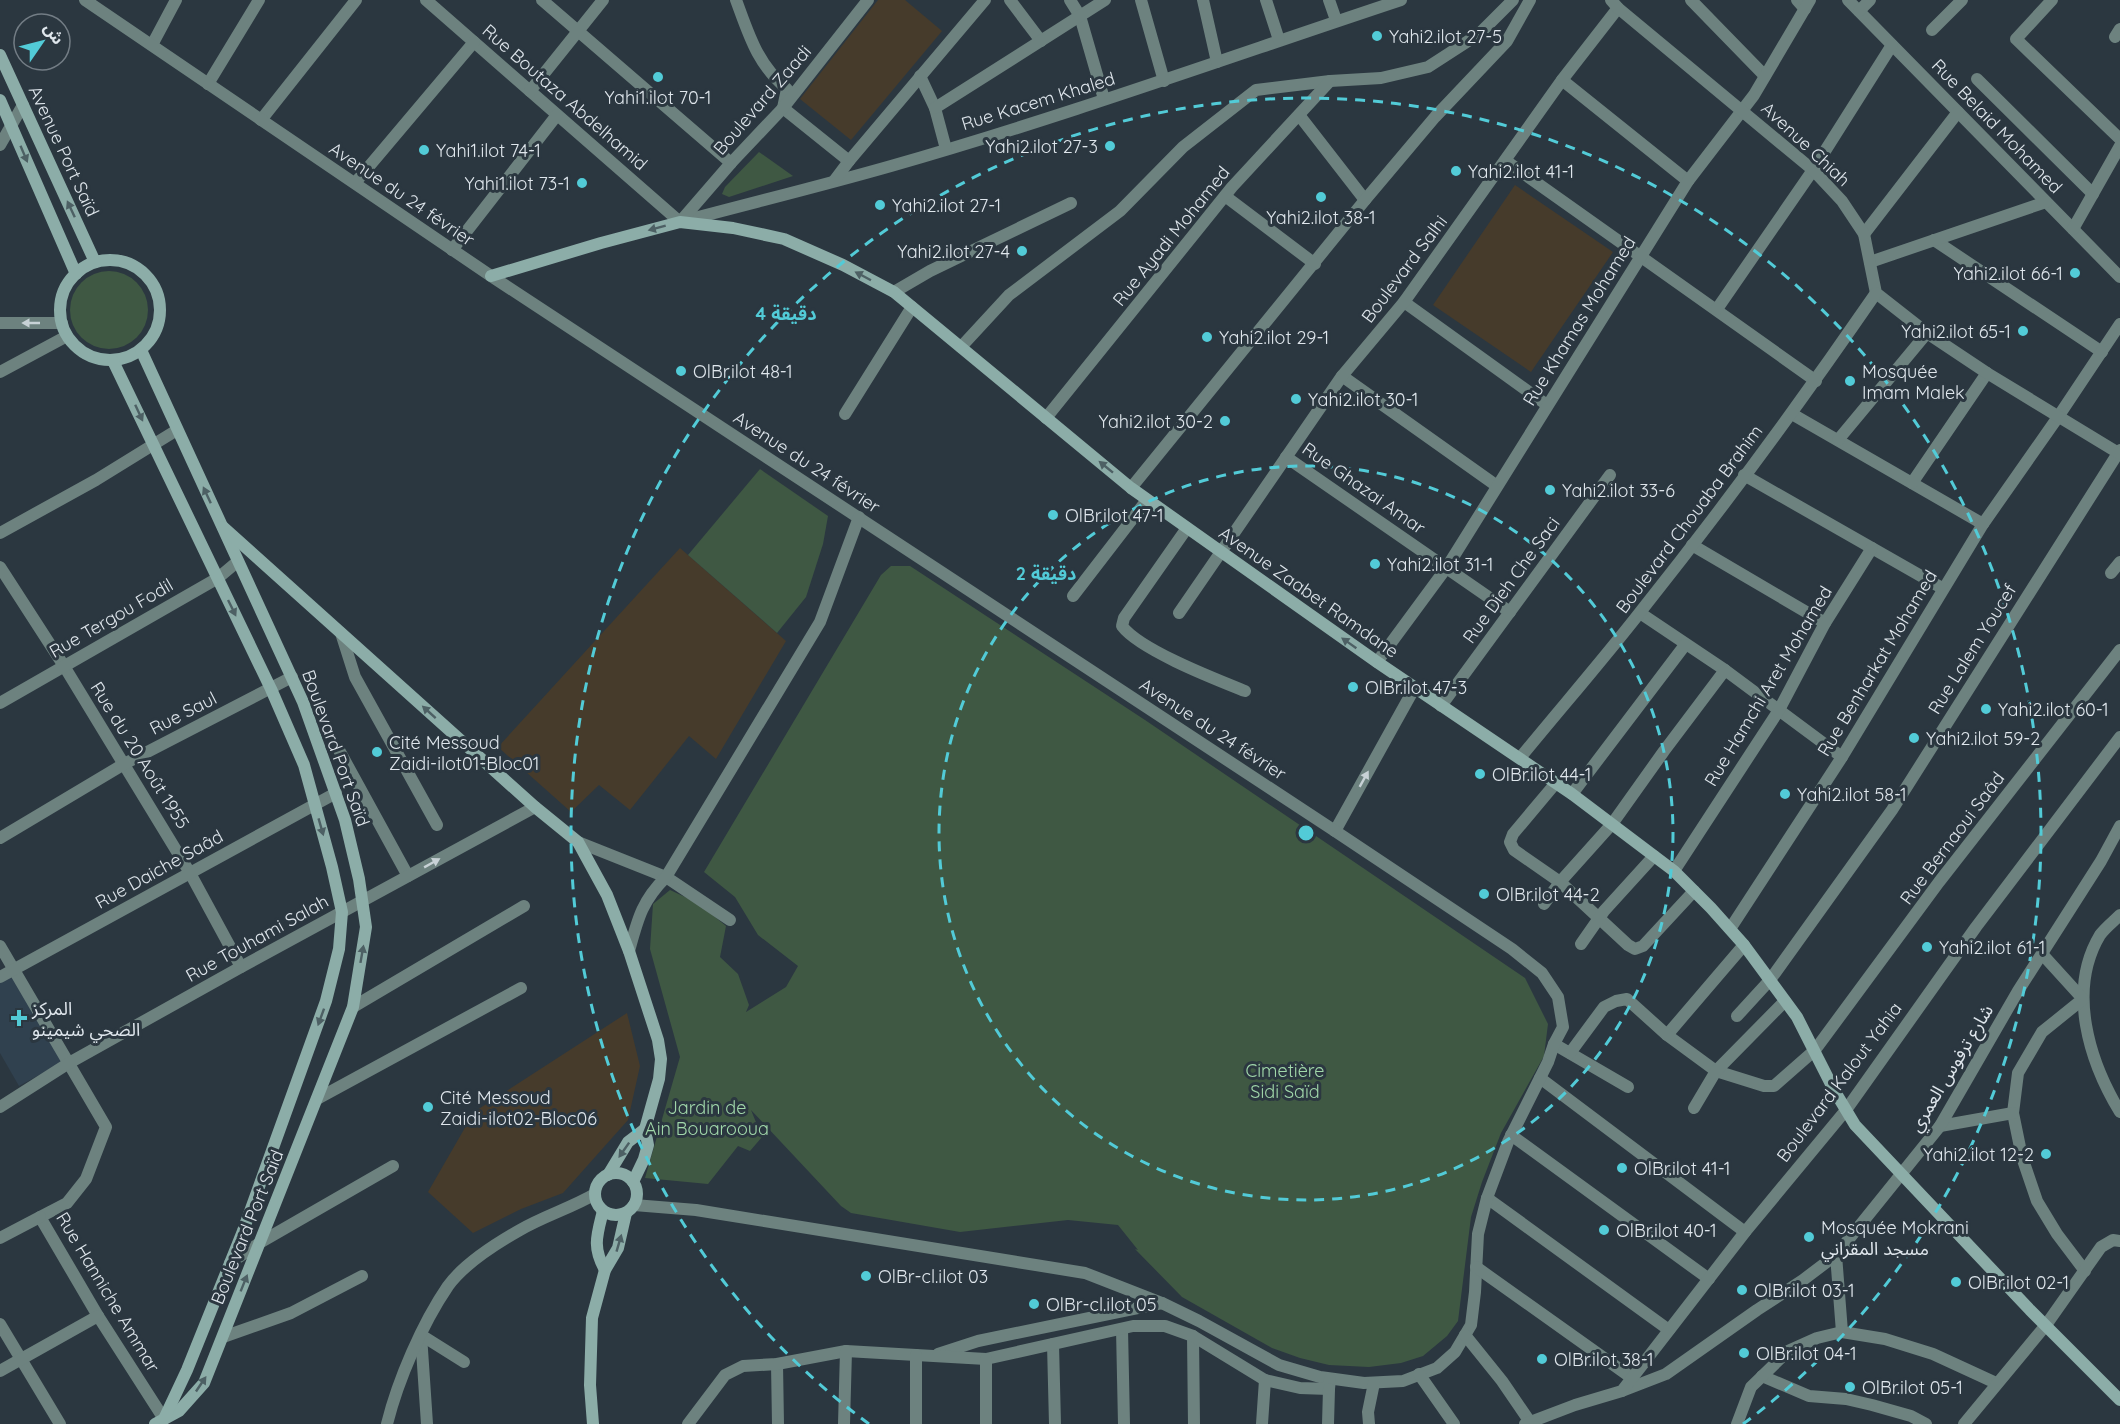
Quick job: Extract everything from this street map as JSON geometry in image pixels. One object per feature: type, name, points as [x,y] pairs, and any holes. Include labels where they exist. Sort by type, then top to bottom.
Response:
[{"type":"main road","name":"Avenue Port Saïd","points":[[0,55],[95,262]]},
{"type":"main road","name":"Avenue Port Saïd","points":[[0,100],[76,274]]},
{"type":"main road","name":"Avenue Zaabet Ramdane","points":[[490,276],[680,222],[733,228],[784,239],[843,265],[894,292],[1147,500],[1377,662],[1572,794],[1674,871],[1744,945],[1797,1017],[1855,1125],[2120,1400]]},
{"type":"main road","points":[[109,260],[122,262],[140,271],[153,286],[158,298],[160,311],[158,326],[151,339],[141,350],[128,357],[113,360],[87,355],[67,336],[62,323],[60,309],[67,284],[76,274],[95,262],[109,260]]},
{"type":"main road","name":"Boulevard Port Saïd","points":[[141,350],[303,702],[345,820],[366,927],[353,1007],[204,1383],[178,1412],[160,1421]]},
{"type":"main road","points":[[113,360],[271,689],[304,765],[342,912],[339,950],[326,1001],[230,1263],[187,1370],[160,1421]]},
{"type":"main road","points":[[220,525],[535,807],[578,842],[607,895],[629,951],[658,1040],[661,1059],[657,1089],[645,1129],[648,1145],[633,1182]]},
{"type":"main road","points":[[630,1208],[614,1215],[603,1211],[597,1203],[595,1194],[597,1184],[608,1175],[628,1142],[645,1129]]},
{"type":"main road","points":[[593,1424],[590,1385],[592,1318],[604,1270],[618,1248],[636,1189],[633,1182],[622,1174],[608,1175]]},
{"type":"main road","points":[[603,1211],[595,1246],[604,1270]]},
{"type":"street","name":"Avenue du 24 février","points":[[85,0],[490,276],[1335,831],[1512,949],[1542,973],[1558,997],[1563,1027],[1511,1135],[1487,1198],[1478,1234],[1471,1325],[1465,1335]]},
{"type":"street","points":[[152,45],[176,0]]},
{"type":"street","points":[[208,84],[259,0]]},
{"type":"street","points":[[261,120],[356,0]]},
{"type":"street","name":"Rue Boutaza Abdelhamid","points":[[426,0],[680,222]]},
{"type":"street","points":[[542,0],[731,163]]},
{"type":"street","points":[[530,91],[603,0]]},
{"type":"street","points":[[736,0],[756,52],[767,70],[787,89],[783,108],[849,161]]},
{"type":"street","name":"Boulevard Zaadi","points":[[680,222],[783,108],[868,0]]},
{"type":"street","points":[[834,181],[985,0]]},
{"type":"street","points":[[1010,0],[1041,41]]},
{"type":"street","points":[[1070,0],[1080,16],[1104,99]]},
{"type":"street","points":[[935,108],[1105,0]]},
{"type":"street","points":[[1141,0],[1164,81]]},
{"type":"street","points":[[1203,0],[1217,62]]},
{"type":"street","points":[[1266,0],[1279,40]]},
{"type":"street","points":[[1329,0],[1336,20]]},
{"type":"street","points":[[961,347],[1009,295],[1120,211],[1183,147],[1256,90],[1330,81],[1381,78],[1428,67],[1479,34],[1512,0]]},
{"type":"street","points":[[1131,488],[1365,200],[1435,117],[1507,41],[1530,0]]},
{"type":"street","points":[[1691,0],[1765,76]]},
{"type":"street","name":"Rue Belaid Mohamed","points":[[1848,0],[2120,277]]},
{"type":"street","points":[[1859,11],[1870,0]]},
{"type":"street","points":[[1932,30],[1962,0]]},
{"type":"street","points":[[2052,0],[2016,39],[2120,139]]},
{"type":"street","name":"Rue Kacem Khaled","points":[[680,222],[946,149],[1164,81],[1396,1]]},
{"type":"street","name":"Rue Khamas Mohamed","points":[[1377,662],[1447,567],[1688,181],[1743,111],[1765,76],[1804,3]]},
{"type":"street","name":"Boulevard Salhi","points":[[1179,613],[1342,376],[1404,302],[1506,161],[1614,4]]},
{"type":"street","name":"Avenue Chiah","points":[[1614,4],[1813,170],[1842,201],[1864,234],[1876,293]]},
{"type":"street","points":[[354,183],[474,42]]},
{"type":"street","points":[[1716,309],[1813,170],[1892,45]]},
{"type":"street","points":[[920,76],[935,108],[946,149]]},
{"type":"street","points":[[1977,79],[2093,194]]},
{"type":"street","points":[[1562,80],[1688,181]]},
{"type":"street","name":"Rue Ayadi Mohamed","points":[[1046,418],[1225,196],[1330,81]]},
{"type":"street","points":[[0,145],[23,105]]},
{"type":"street","points":[[1864,234],[1958,112]]},
{"type":"street","points":[[452,250],[558,115]]},
{"type":"street","points":[[1299,115],[1365,200]]},
{"type":"street","points":[[2073,230],[2120,146]]},
{"type":"street","points":[[1506,161],[1816,381]]},
{"type":"street","points":[[1225,196],[1315,264]]},
{"type":"street","points":[[1870,262],[2046,202]]},
{"type":"street","points":[[894,292],[930,271],[1071,203]]},
{"type":"street","points":[[1934,240],[2102,352]]},
{"type":"street","points":[[1876,293],[1927,333],[1987,373],[2119,452]]},
{"type":"street","name":"Boulevard Chouaba Brahim","points":[[1520,758],[1640,613],[1792,414],[1876,293]]},
{"type":"street","points":[[1404,302],[1547,405]]},
{"type":"street","points":[[845,414],[912,307]]},
{"type":"street","points":[[0,323],[62,323]]},
{"type":"street","name":"Rue Benharkat Mohamed","points":[[1730,929],[1842,757],[1942,588],[1983,524],[2120,324]]},
{"type":"street","points":[[1838,440],[1927,333]]},
{"type":"street","points":[[0,372],[67,336]]},
{"type":"street","points":[[1912,483],[1987,373]]},
{"type":"street","points":[[1342,376],[1497,486]]},
{"type":"street","points":[[1792,414],[1983,524]]},
{"type":"street","points":[[0,533],[96,480],[177,430]]},
{"type":"street","name":"Rue Lalem Youcef","points":[[1737,1016],[1770,980],[1892,810],[2119,452]]},
{"type":"street","name":"Rue Ghazai Amar","points":[[1286,457],[1510,612]]},
{"type":"street","name":"Rue Dieh Che Saci","points":[[1441,706],[1610,475]]},
{"type":"street","points":[[1744,475],[1942,588]]},
{"type":"street","points":[[1073,596],[1147,500]]},
{"type":"street","points":[[629,951],[636,924],[647,898],[666,877],[820,621],[859,517]]},
{"type":"street","points":[[1186,528],[1124,618],[1122,626],[1128,634],[1143,643],[1202,674],[1245,691]]},
{"type":"street","points":[[1692,545],[1825,623]]},
{"type":"street","name":"Rue Hamchi Aret Mohamed","points":[[1674,871],[1779,710],[1825,623],[1872,548]]},
{"type":"street","name":"Rue Tergou Fodil","points":[[0,703],[218,578],[237,562]]},
{"type":"street","points":[[2110,573],[2120,562]]},
{"type":"street","name":"Rue du 20 Août 1955","points":[[0,567],[64,666],[190,873],[241,967]]},
{"type":"street","points":[[1640,613],[1725,670],[1842,757]]},
{"type":"street","points":[[341,633],[355,677],[437,825]]},
{"type":"street","points":[[1572,794],[1685,645]]},
{"type":"street","name":"Rue Bernaoui Saâd","points":[[1716,1071],[1764,1086],[1774,1086],[1815,1050],[1939,882],[2120,650]]},
{"type":"street","points":[[1544,904],[1560,882],[1612,824],[1725,670]]},
{"type":"street","name":"Rue Saul","points":[[0,838],[124,764],[291,677]]},
{"type":"street","points":[[1335,831],[1415,687]]},
{"type":"street","name":"Boulevard Kalout Yahia","points":[[1622,1391],[1745,1232],[1846,1110],[1976,927],[2120,737]]},
{"type":"street","points":[[339,750],[408,876]]},
{"type":"street","points":[[1555,784],[1513,834],[1510,842],[1514,850],[1560,882],[1598,920],[1628,945],[1635,949],[1643,946],[1694,891]]},
{"type":"street","name":"Rue Daiche Saâd","points":[[0,977],[336,793]]},
{"type":"street","name":"Rue Touhami Salah","points":[[0,1107],[69,1063],[535,807]]},
{"type":"street","name":"شارع ترفوس العمري","points":[[1622,1391],[1666,1374],[1836,1255],[1940,1126],[2018,992],[2101,861],[2120,826]]},
{"type":"street","points":[[578,842],[666,877],[730,920]]},
{"type":"street","points":[[1581,944],[1598,920],[1654,856]]},
{"type":"street","points":[[353,1007],[524,906]]},
{"type":"street","points":[[2120,915],[2101,934],[2086,968],[2083,999],[2091,1052],[2111,1098],[2120,1112]]},
{"type":"street","points":[[1667,1035],[1744,945]]},
{"type":"street","name":"Rue Hanniche Ammar","points":[[0,946],[106,1127],[86,1179],[67,1203],[40,1217],[160,1421]]},
{"type":"street","points":[[2043,955],[2083,999]]},
{"type":"street","points":[[317,1099],[521,988]]},
{"type":"street","points":[[1570,1053],[1604,1007],[1627,999],[1667,1035],[1716,1071]]},
{"type":"street","points":[[2083,999],[2042,1032],[2018,1073],[2013,1113],[2022,1157],[2037,1201],[2057,1234],[2085,1271]]},
{"type":"street","points":[[1694,1108],[1716,1071],[1785,1001]]},
{"type":"street","points":[[1554,1044],[1628,1087]]},
{"type":"street","points":[[1540,1078],[1745,1232]]},
{"type":"street","points":[[1940,1126],[2013,1113]]},
{"type":"street","points":[[1511,1135],[1709,1279]]},
{"type":"street","points":[[230,1263],[261,1242],[393,1166]]},
{"type":"street","points":[[387,1424],[405,1367],[449,1285],[483,1253],[523,1228],[572,1207],[595,1194]]},
{"type":"street","points":[[1487,1198],[1669,1330]]},
{"type":"street","points":[[630,1208],[696,1210],[1085,1273],[1162,1303],[1279,1365],[1330,1384]]},
{"type":"street","points":[[0,1238],[40,1217]]},
{"type":"street","points":[[1964,1424],[2046,1325],[2101,1247],[2113,1240],[2120,1241]]},
{"type":"street","points":[[1836,1255],[1842,1332]]},
{"type":"street","points":[[1476,1267],[1632,1378]]},
{"type":"street","points":[[222,1337],[291,1313],[362,1276]]},
{"type":"street","points":[[932,1356],[978,1341],[1162,1303]]},
{"type":"street","points":[[0,1371],[98,1316]]},
{"type":"street","points":[[0,1324],[60,1424]]},
{"type":"street","points":[[688,1424],[725,1375],[743,1366],[777,1364],[846,1351],[986,1359],[1133,1326],[1165,1326],[1193,1336],[1265,1380],[1300,1388],[1330,1384],[1403,1381],[1437,1368],[1455,1352],[1465,1335],[1502,1381],[1528,1423],[1575,1405],[1622,1391]]},
{"type":"street","points":[[1122,1329],[1124,1424]]},
{"type":"street","points":[[1737,1424],[1751,1387],[1788,1351],[1817,1338],[1842,1332],[1885,1339],[1933,1354],[1996,1383]]},
{"type":"street","points":[[421,1335],[464,1362]]},
{"type":"street","points":[[421,1335],[427,1424]]},
{"type":"street","points":[[1193,1336],[1194,1424]]},
{"type":"street","points":[[1053,1344],[1055,1424]]},
{"type":"street","points":[[844,1424],[846,1351]]},
{"type":"street","points":[[916,1355],[916,1424]]},
{"type":"street","points":[[986,1359],[986,1424]]},
{"type":"street","points":[[777,1364],[778,1424]]},
{"type":"street","points":[[1419,1374],[1454,1424]]},
{"type":"street","points":[[1762,1376],[1809,1396],[1846,1399],[1872,1405],[1911,1416],[1926,1424]]},
{"type":"street","points":[[1262,1424],[1265,1380]]},
{"type":"street","points":[[1369,1424],[1368,1412],[1374,1383]]},
{"type":"street","points":[[1328,1424],[1330,1384]]},
{"type":"shaded area","points":[[878,0],[905,0],[942,31],[851,140],[800,99]]},
{"type":"shaded area","points":[[1515,185],[1613,252],[1531,372],[1433,305]]},
{"type":"shaded area","points":[[680,548],[786,641],[716,759],[689,736],[630,810],[599,785],[571,812],[498,747]]},
{"type":"shaded area","name":"المركز الصحي شيمينو","points":[[12,975],[63,1062],[19,1086],[0,1053],[0,982]]},
{"type":"shaded area","points":[[627,1013],[640,1066],[628,1120],[563,1193],[521,1209],[473,1233],[428,1192],[474,1112]]},
{"type":"green space","points":[[759,152],[793,176],[729,197],[722,194],[725,187]]},
{"type":"green space","points":[[109,271],[124,274],[136,283],[145,295],[148,310],[145,325],[136,337],[124,346],[109,349],[94,346],[82,337],[73,325],[70,310],[73,295],[82,283],[94,274]]},
{"type":"green space","points":[[760,469],[828,516],[823,544],[806,597],[777,633],[688,555]]},
{"type":"green space","name":"Cimetière Sidi Saïd","points":[[891,566],[910,566],[1145,720],[1525,978],[1548,1024],[1544,1056],[1501,1133],[1482,1182],[1471,1217],[1458,1321],[1447,1336],[1423,1356],[1401,1363],[1369,1367],[1329,1365],[1272,1348],[1182,1297],[1135,1249],[1138,1250],[1118,1225],[1068,1220],[960,1232],[851,1213],[841,1206],[751,1110],[762,1137],[750,1151],[738,1146],[708,1184],[645,1178],[680,1057],[650,949],[653,904],[670,890],[698,903],[726,926],[720,957],[738,974],[749,1005],[746,1012],[786,987],[798,966],[758,935],[735,897],[704,872],[881,575]]},
{"type":"place","name":"Yahi2.ilot 27-5","points":[[1377,36]]},
{"type":"place","name":"Yahi1.ilot 70-1","points":[[658,77]]},
{"type":"place","name":"Yahi2.ilot 27-3","points":[[1110,146]]},
{"type":"place","name":"Yahi1.ilot 74-1","points":[[424,150]]},
{"type":"place","name":"Yahi2.ilot 41-1","points":[[1456,171]]},
{"type":"place","name":"Yahi1.ilot 73-1","points":[[582,183]]},
{"type":"place","name":"Yahi2.ilot 38-1","points":[[1321,197]]},
{"type":"place","name":"Yahi2.ilot 27-1","points":[[880,205]]},
{"type":"place","name":"Yahi2.ilot 27-4","points":[[1022,251]]},
{"type":"place","name":"Yahi2.ilot 66-1","points":[[2075,273]]},
{"type":"place","name":"Yahi2.ilot 65-1","points":[[2023,331]]},
{"type":"place","name":"Yahi2.ilot 29-1","points":[[1207,337]]},
{"type":"place","name":"OlBr.ilot 48-1","points":[[681,371]]},
{"type":"place","name":"Mosquée Imam Malek","points":[[1850,381]]},
{"type":"place","name":"Yahi2.ilot 30-1","points":[[1296,399]]},
{"type":"place","name":"Yahi2.ilot 30-2","points":[[1225,421]]},
{"type":"place","name":"Yahi2.ilot 33-6","points":[[1550,490]]},
{"type":"place","name":"OlBr.ilot 47-1","points":[[1053,515]]},
{"type":"place","name":"Yahi2.ilot 31-1","points":[[1375,564]]},
{"type":"place","name":"OlBr.ilot 47-3","points":[[1353,687]]},
{"type":"place","name":"Yahi2.ilot 60-1","points":[[1986,709]]},
{"type":"place","name":"Yahi2.ilot 59-2","points":[[1914,738]]},
{"type":"place","name":"Cité Messoud Zaidi-ilot01-Bloc01","points":[[377,752]]},
{"type":"place","name":"OlBr.ilot 44-1","points":[[1480,774]]},
{"type":"place","name":"Yahi2.ilot 58-1","points":[[1785,794]]},
{"type":"place","name":"OlBr.ilot 44-2","points":[[1484,894]]},
{"type":"place","name":"Yahi2.ilot 61-1","points":[[1927,947]]},
{"type":"place","name":"المركز الصحي شيمينو","points":[[19,1018]]},
{"type":"place","name":"Cité Messoud Zaidi-ilot02-Bloc06","points":[[428,1107]]},
{"type":"place","name":"Yahi2.ilot 12-2","points":[[2046,1154]]},
{"type":"place","name":"OlBr.ilot 41-1","points":[[1622,1168]]},
{"type":"place","name":"OlBr.ilot 40-1","points":[[1604,1230]]},
{"type":"place","name":"Mosquée Mokrani مسجد المقراني","points":[[1809,1237]]},
{"type":"place","name":"OlBr-cl.ilot 03","points":[[866,1276]]},
{"type":"place","name":"OlBr.ilot 02-1","points":[[1956,1282]]},
{"type":"place","name":"OlBr.ilot 03-1","points":[[1742,1290]]},
{"type":"place","name":"OlBr-cl.ilot 05","points":[[1034,1304]]},
{"type":"place","name":"OlBr.ilot 04-1","points":[[1744,1353]]},
{"type":"place","name":"OlBr.ilot 38-1","points":[[1542,1359]]},
{"type":"place","name":"OlBr.ilot 05-1","points":[[1850,1387]]},
{"type":"park label","name":"Jardin de Ain Bouarooua","points":[[707,1117]]}]
